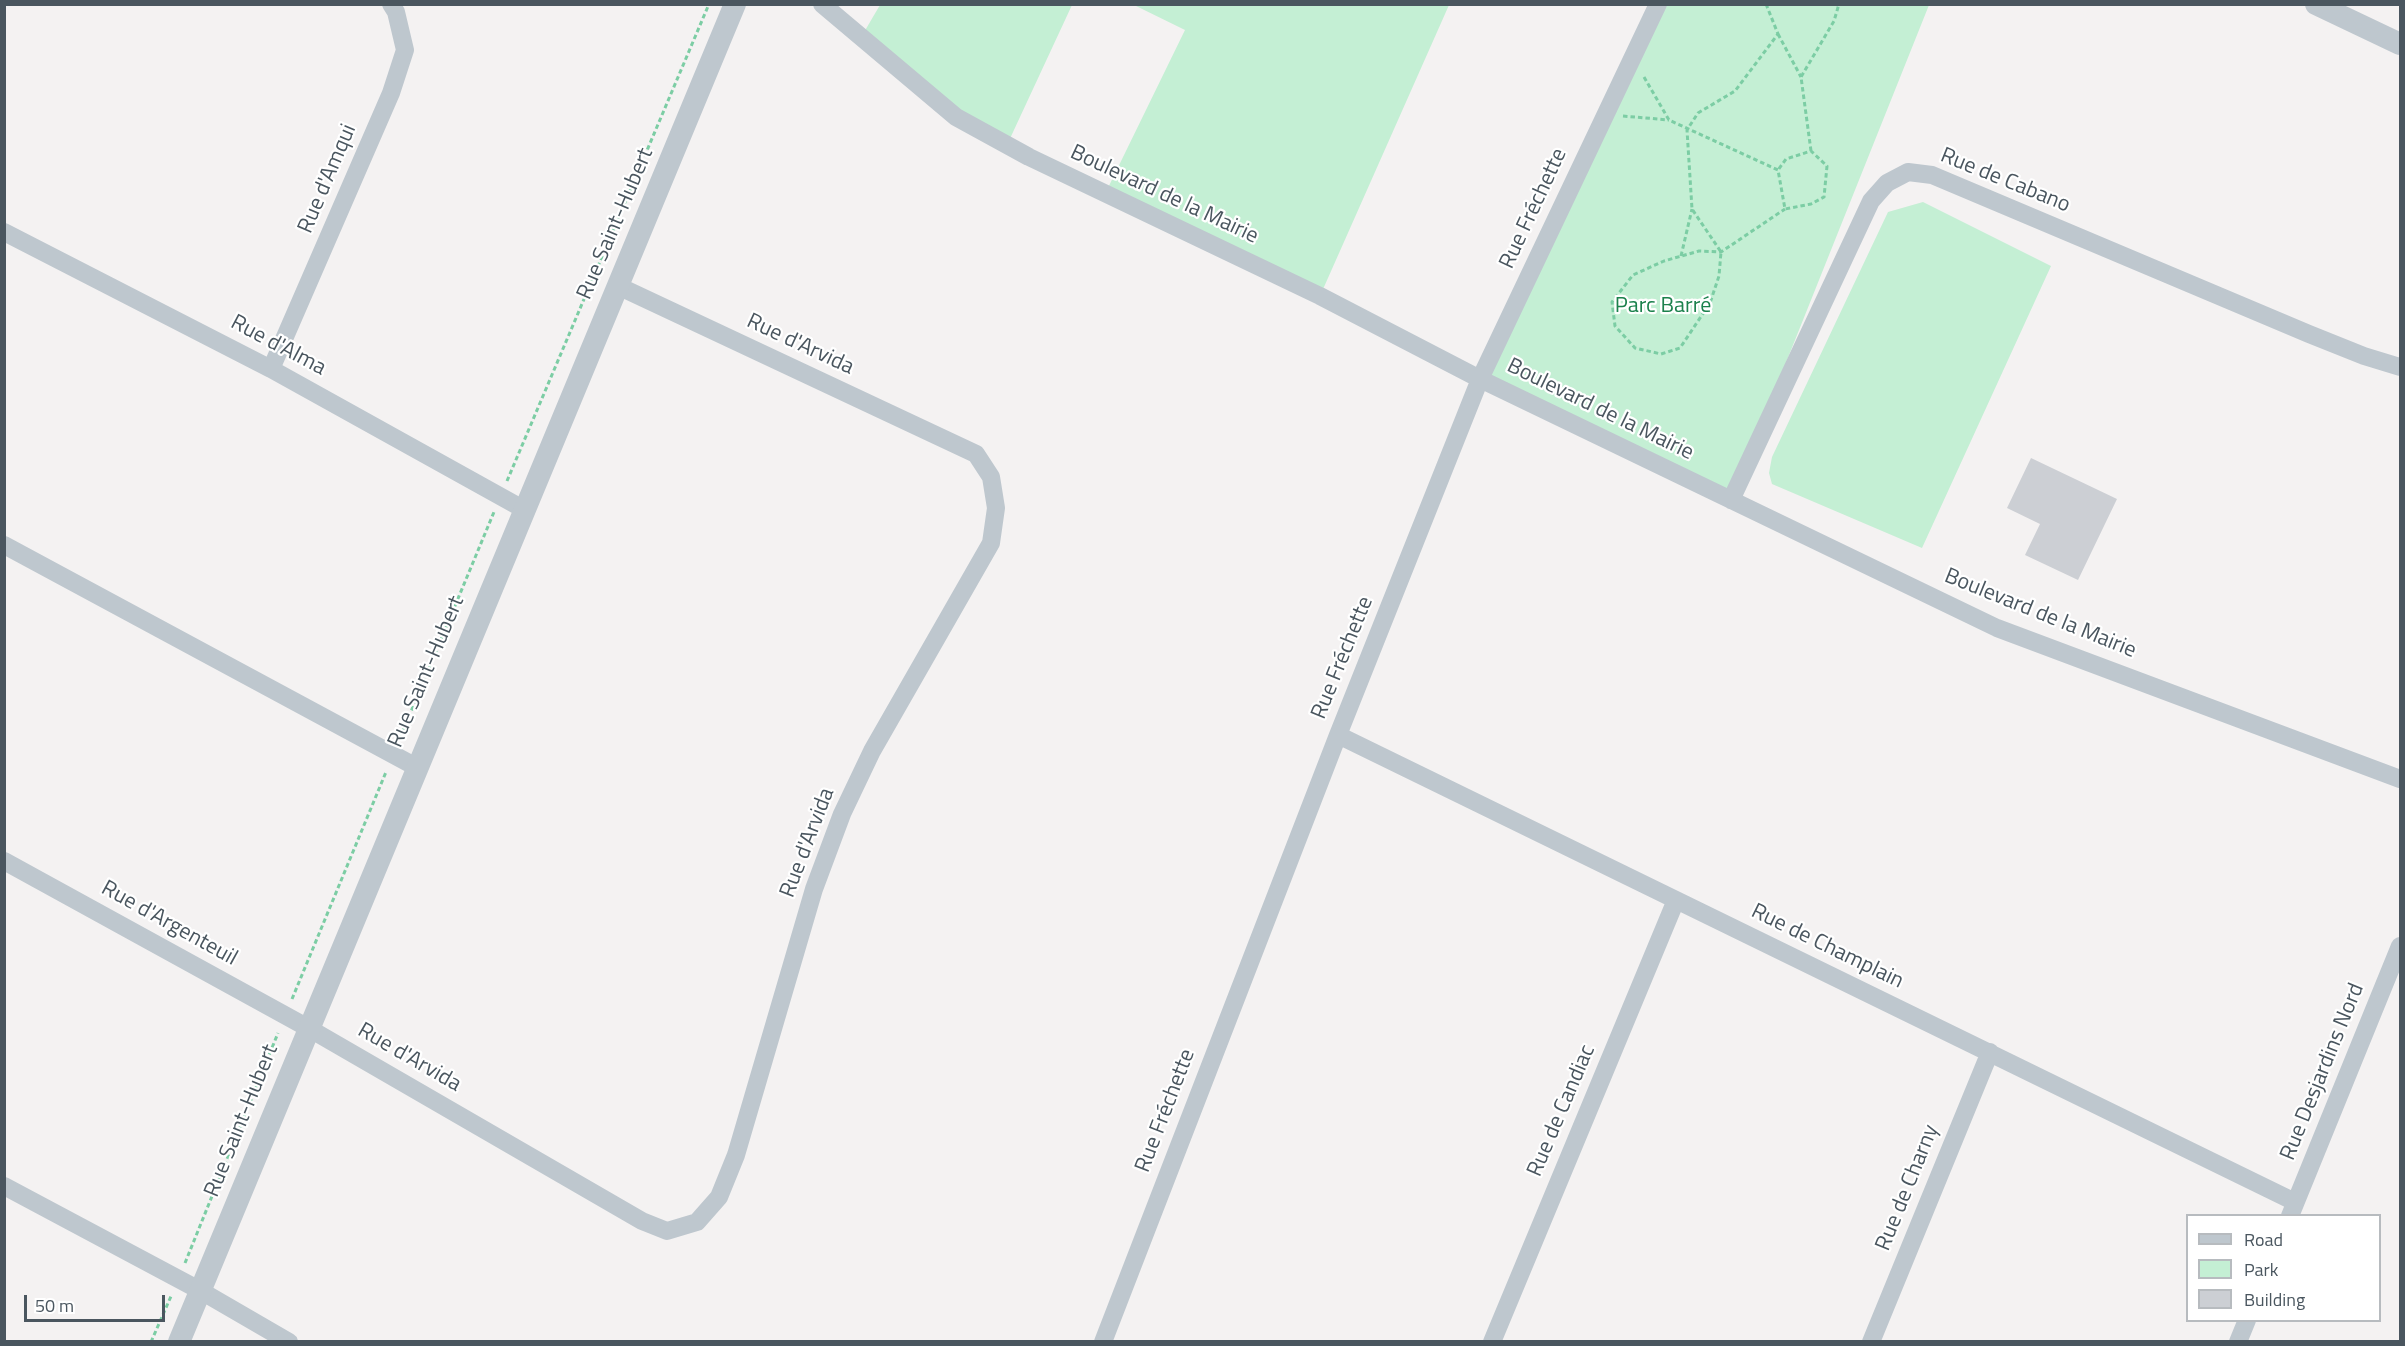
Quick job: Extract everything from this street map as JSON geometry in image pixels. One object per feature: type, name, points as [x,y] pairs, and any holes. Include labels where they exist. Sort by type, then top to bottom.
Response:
[{"type":"street","name":"Rue d'Amqui","points":[[271,369],[391,93],[405,50],[396,12],[391,4]]},
{"type":"street","name":"Rue Saint-Hubert","points":[[179,1341],[735,4]]},
{"type":"street","name":"Boulevard de la Mairie","points":[[822,4],[957,117],[1029,157],[1320,296],[1480,379],[1997,628],[2400,779]]},
{"type":"street","name":"Rue Fréchette","points":[[1103,1341],[1338,735],[1480,379],[1658,4]]},
{"type":"street","points":[[2316,4],[2400,44]]},
{"type":"street","name":"Rue de Cabano","points":[[1731,500],[1871,201],[1887,183],[1908,172],[1932,175],[2320,338],[2364,356],[2400,367]]},
{"type":"street","name":"Rue d'Alma","points":[[4,232],[271,369],[525,510]]},
{"type":"street","name":"Rue d'Arvida","points":[[310,1029],[642,1221],[667,1231],[697,1222],[719,1197],[736,1155],[814,889],[842,814],[872,751],[991,543],[996,508],[990,477],[975,454],[618,286]]},
{"type":"street","points":[[4,545],[418,768]]},
{"type":"street","name":"Rue de Champlain","points":[[1338,735],[1990,1052],[2292,1209]]},
{"type":"street","name":"Rue d'Argenteuil","points":[[4,861],[310,1029]]},
{"type":"street","name":"Rue de Candiac","points":[[1492,1341],[1676,900]]},
{"type":"street","name":"Rue Desjardins Nord","points":[[2292,1209],[2400,946]]},
{"type":"street","name":"Rue de Charny","points":[[1871,1341],[1990,1052]]},
{"type":"street","points":[[4,1186],[201,1291],[289,1341]]},
{"type":"street","points":[[2238,1341],[2246,1322]]},
{"type":"path","name":"Rue Saint-Hubert","points":[[151,1341],[393,754],[709,4]]},
{"type":"path","points":[[1692,209],[1721,252],[1719,276],[1710,303],[1680,348],[1661,354],[1635,348],[1615,326],[1612,302],[1633,275],[1681,256],[1700,252],[1721,252],[1785,209],[1811,204],[1824,197],[1827,166],[1811,151],[1801,77],[1778,34],[1766,4]]},
{"type":"path","points":[[1801,77],[1834,21],[1839,4]]},
{"type":"path","points":[[1681,256],[1692,209],[1687,130],[1698,113],[1735,91],[1778,34]]},
{"type":"path","points":[[1632,57],[1669,120]]},
{"type":"path","points":[[1605,115],[1669,120],[1778,170]]},
{"type":"path","points":[[1785,209],[1778,170],[1786,159],[1811,151]]},
{"type":"green space","points":[[880,5],[1072,5],[1007,145],[860,39]]},
{"type":"green space","points":[[1134,5],[1449,5],[1320,296],[1105,194],[1185,30]]},
{"type":"green space","name":"Parc Barré","points":[[1658,5],[1929,5],[1731,500],[1480,379]]},
{"type":"green space","points":[[1923,202],[2051,266],[1922,548],[1772,484],[1769,473],[1772,457],[1888,212]]},
{"type":"building","points":[[2031,458],[2117,499],[2078,580],[2025,555],[2040,524],[2007,508]]}]
